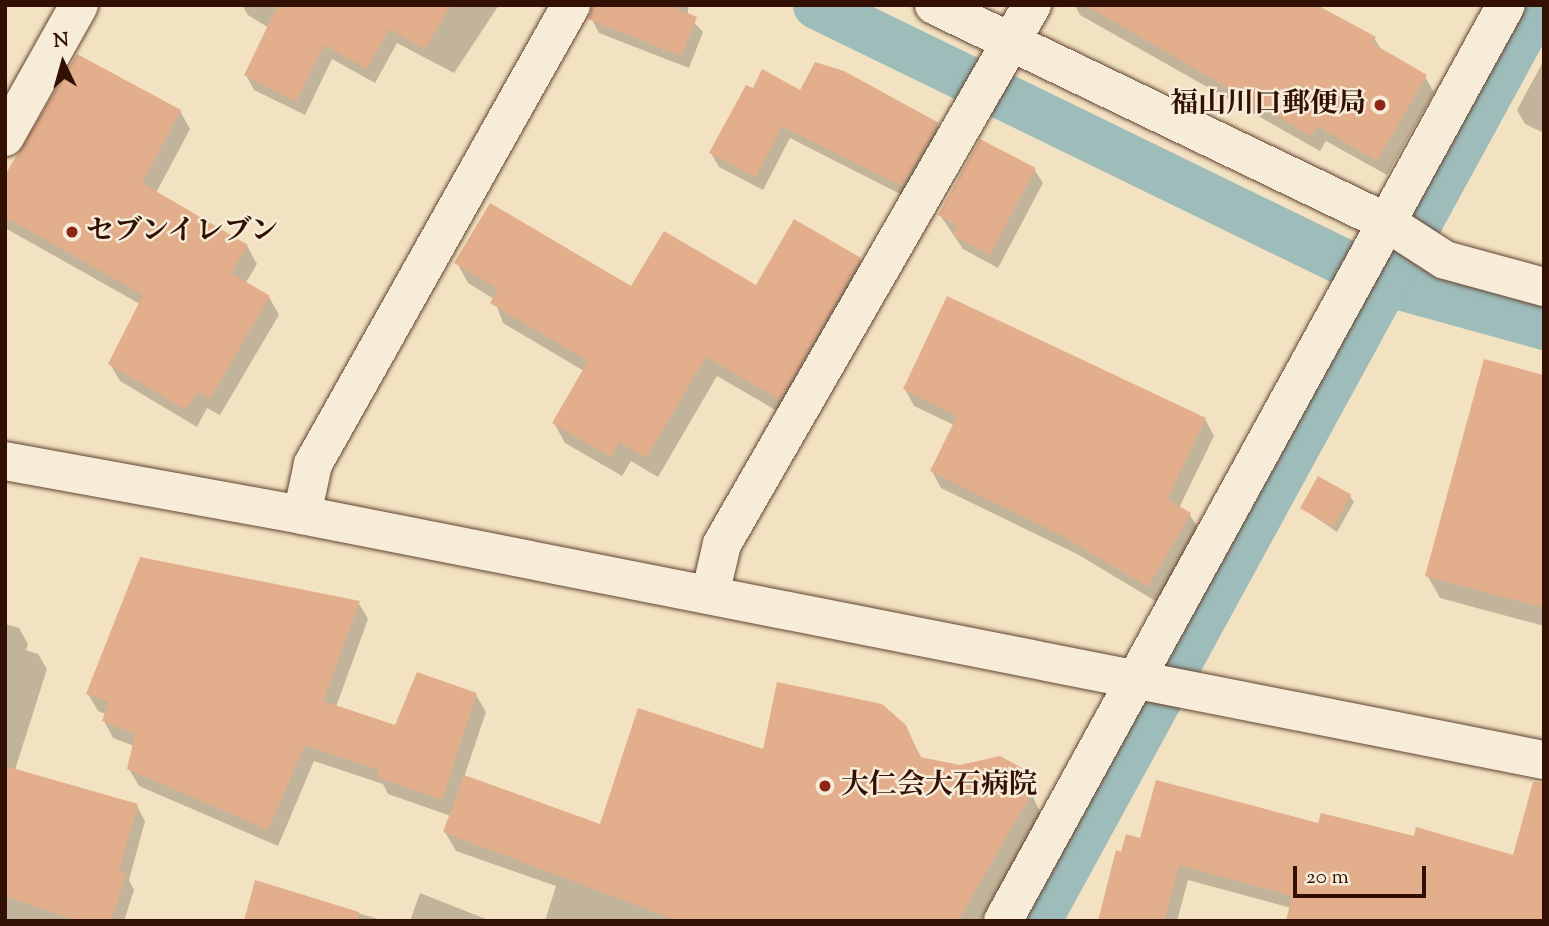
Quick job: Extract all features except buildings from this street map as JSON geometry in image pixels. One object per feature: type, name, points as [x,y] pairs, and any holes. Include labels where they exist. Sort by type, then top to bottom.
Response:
[{"type":"street","points":[[5,137],[79,5]]},
{"type":"street","points":[[302,515],[313,464],[570,5]]},
{"type":"street","points":[[934,5],[1007,50],[1445,260],[1544,288]]},
{"type":"street","points":[[710,595],[722,544],[1032,5]]},
{"type":"street","points":[[1003,921],[1506,5]]},
{"type":"street","points":[[5,461],[302,515],[1133,682],[1544,760]]},
{"type":"waterway","points":[[816,5],[1385,282],[1544,326]]},
{"type":"waterway","points":[[1037,921],[1537,5]]},
{"type":"place","name":"福山川口郵便局","points":[[1380,105]]},
{"type":"place","name":"セブンイレブン","points":[[72,232]]},
{"type":"place","name":"大仁会大石病院","points":[[825,786]]}]
